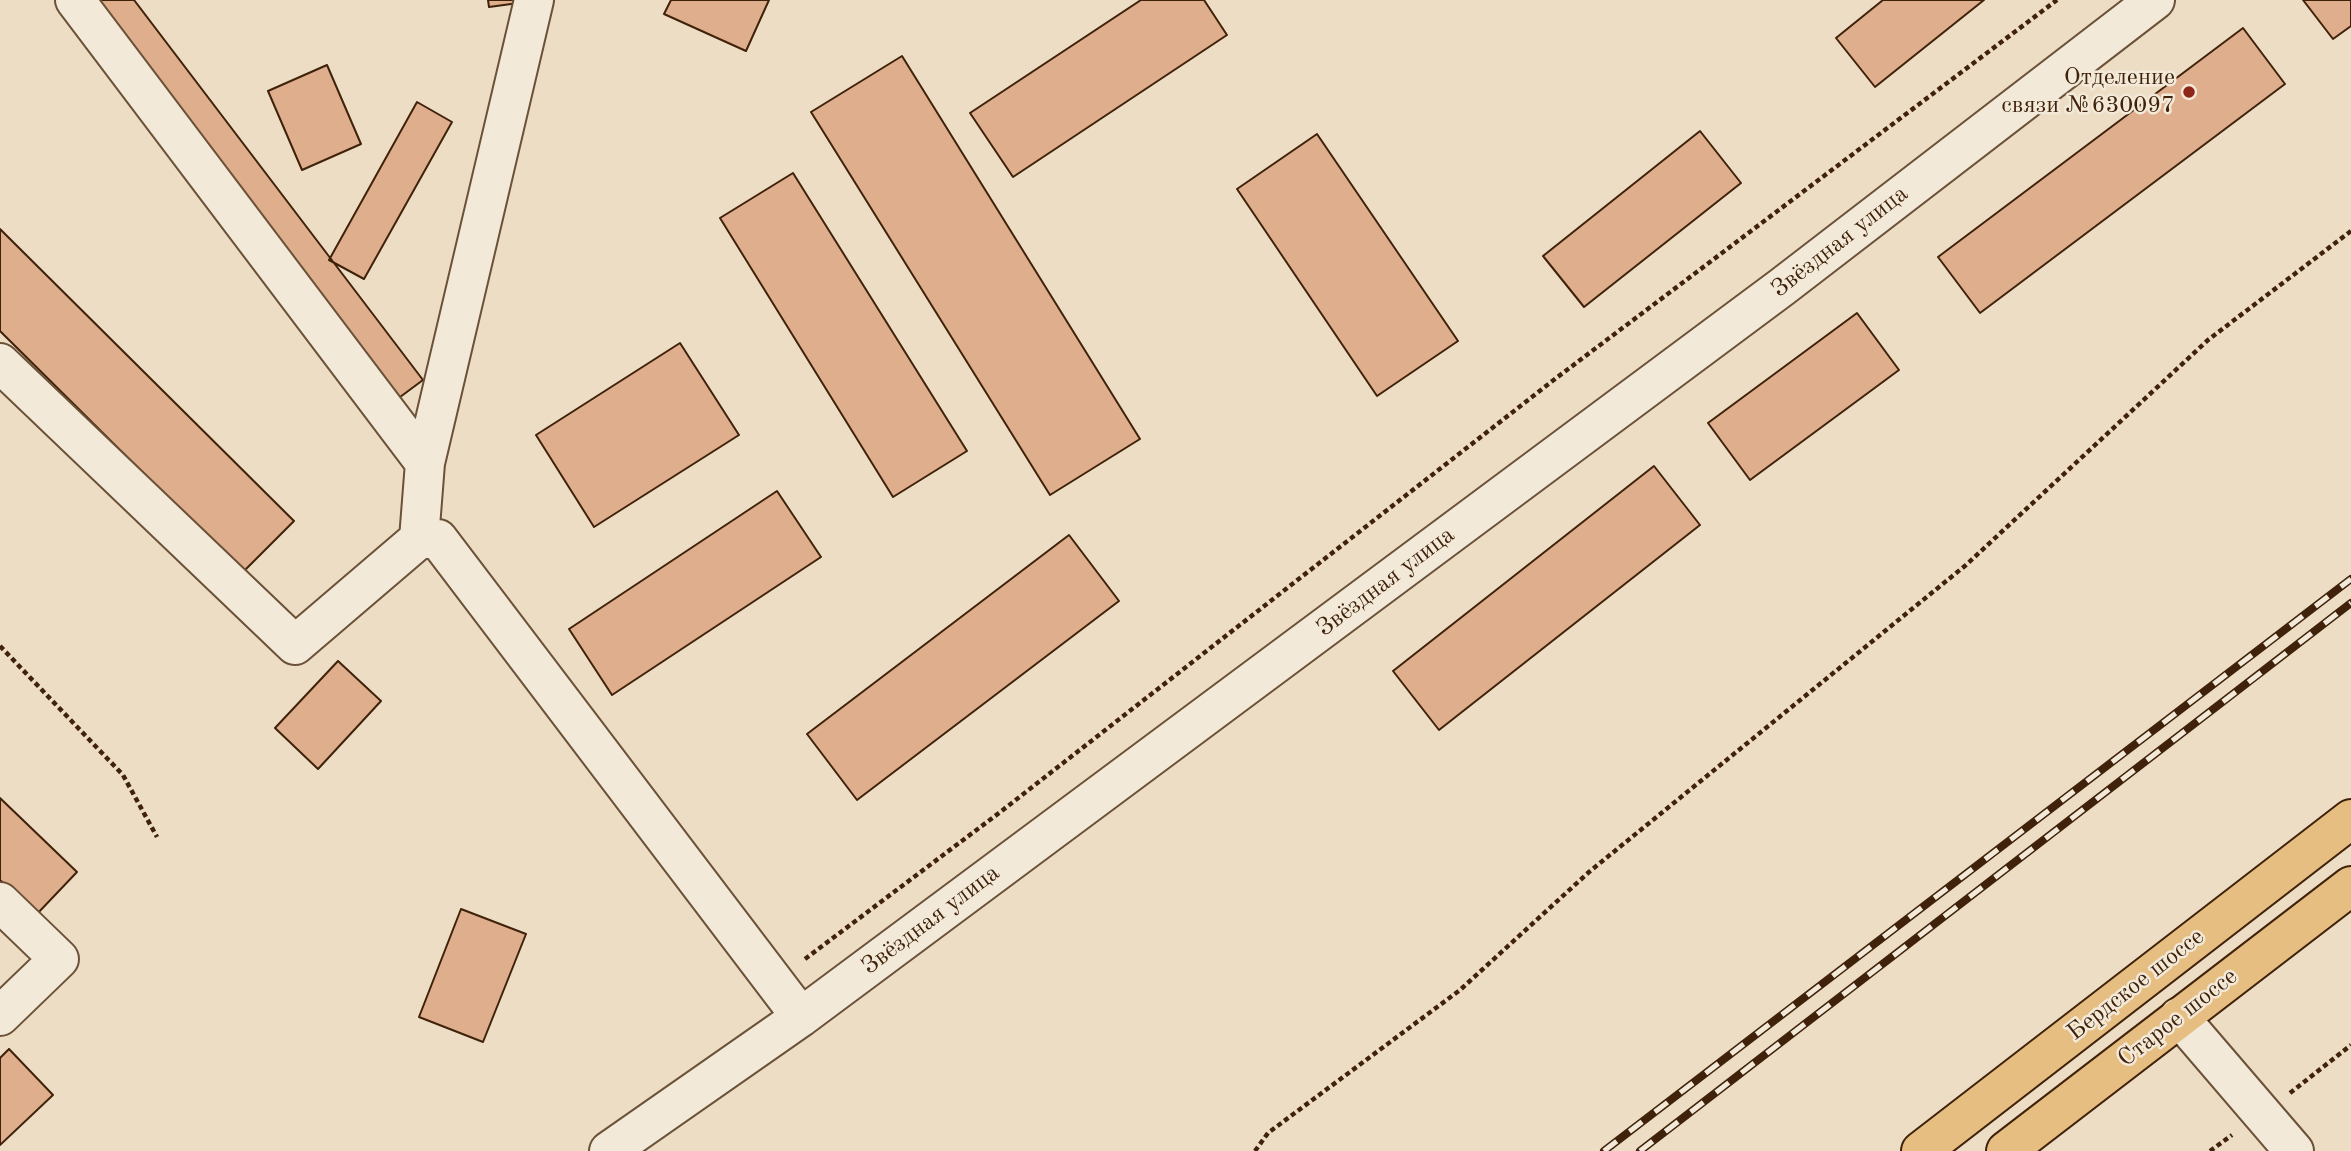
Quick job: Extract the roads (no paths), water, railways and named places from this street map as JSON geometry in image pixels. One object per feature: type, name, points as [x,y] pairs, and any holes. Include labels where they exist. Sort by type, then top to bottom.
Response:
[{"type":"highway","name":"Бердское шоссе","points":[[1921,1151],[2351,819]]},
{"type":"highway","name":"Старое шоссе","points":[[2006,1151],[2351,886]]},
{"type":"street","points":[[75,0],[425,463]]},
{"type":"street","points":[[419,539],[425,463],[534,0]]},
{"type":"street","name":"Звёздная улица","points":[[608,1151],[802,1017],[1771,296],[2155,0]]},
{"type":"street","points":[[0,363],[295,645],[419,539],[438,539],[802,1017]]},
{"type":"street","points":[[0,902],[59,959],[0,1016]]},
{"type":"street","points":[[2179,1017],[2294,1151]]},
{"type":"railway","points":[[1604,1151],[2351,579]]},
{"type":"railway","points":[[1640,1151],[2351,603]]},
{"type":"place","name":"Отделение связи №630097","points":[[2189,92]]}]
